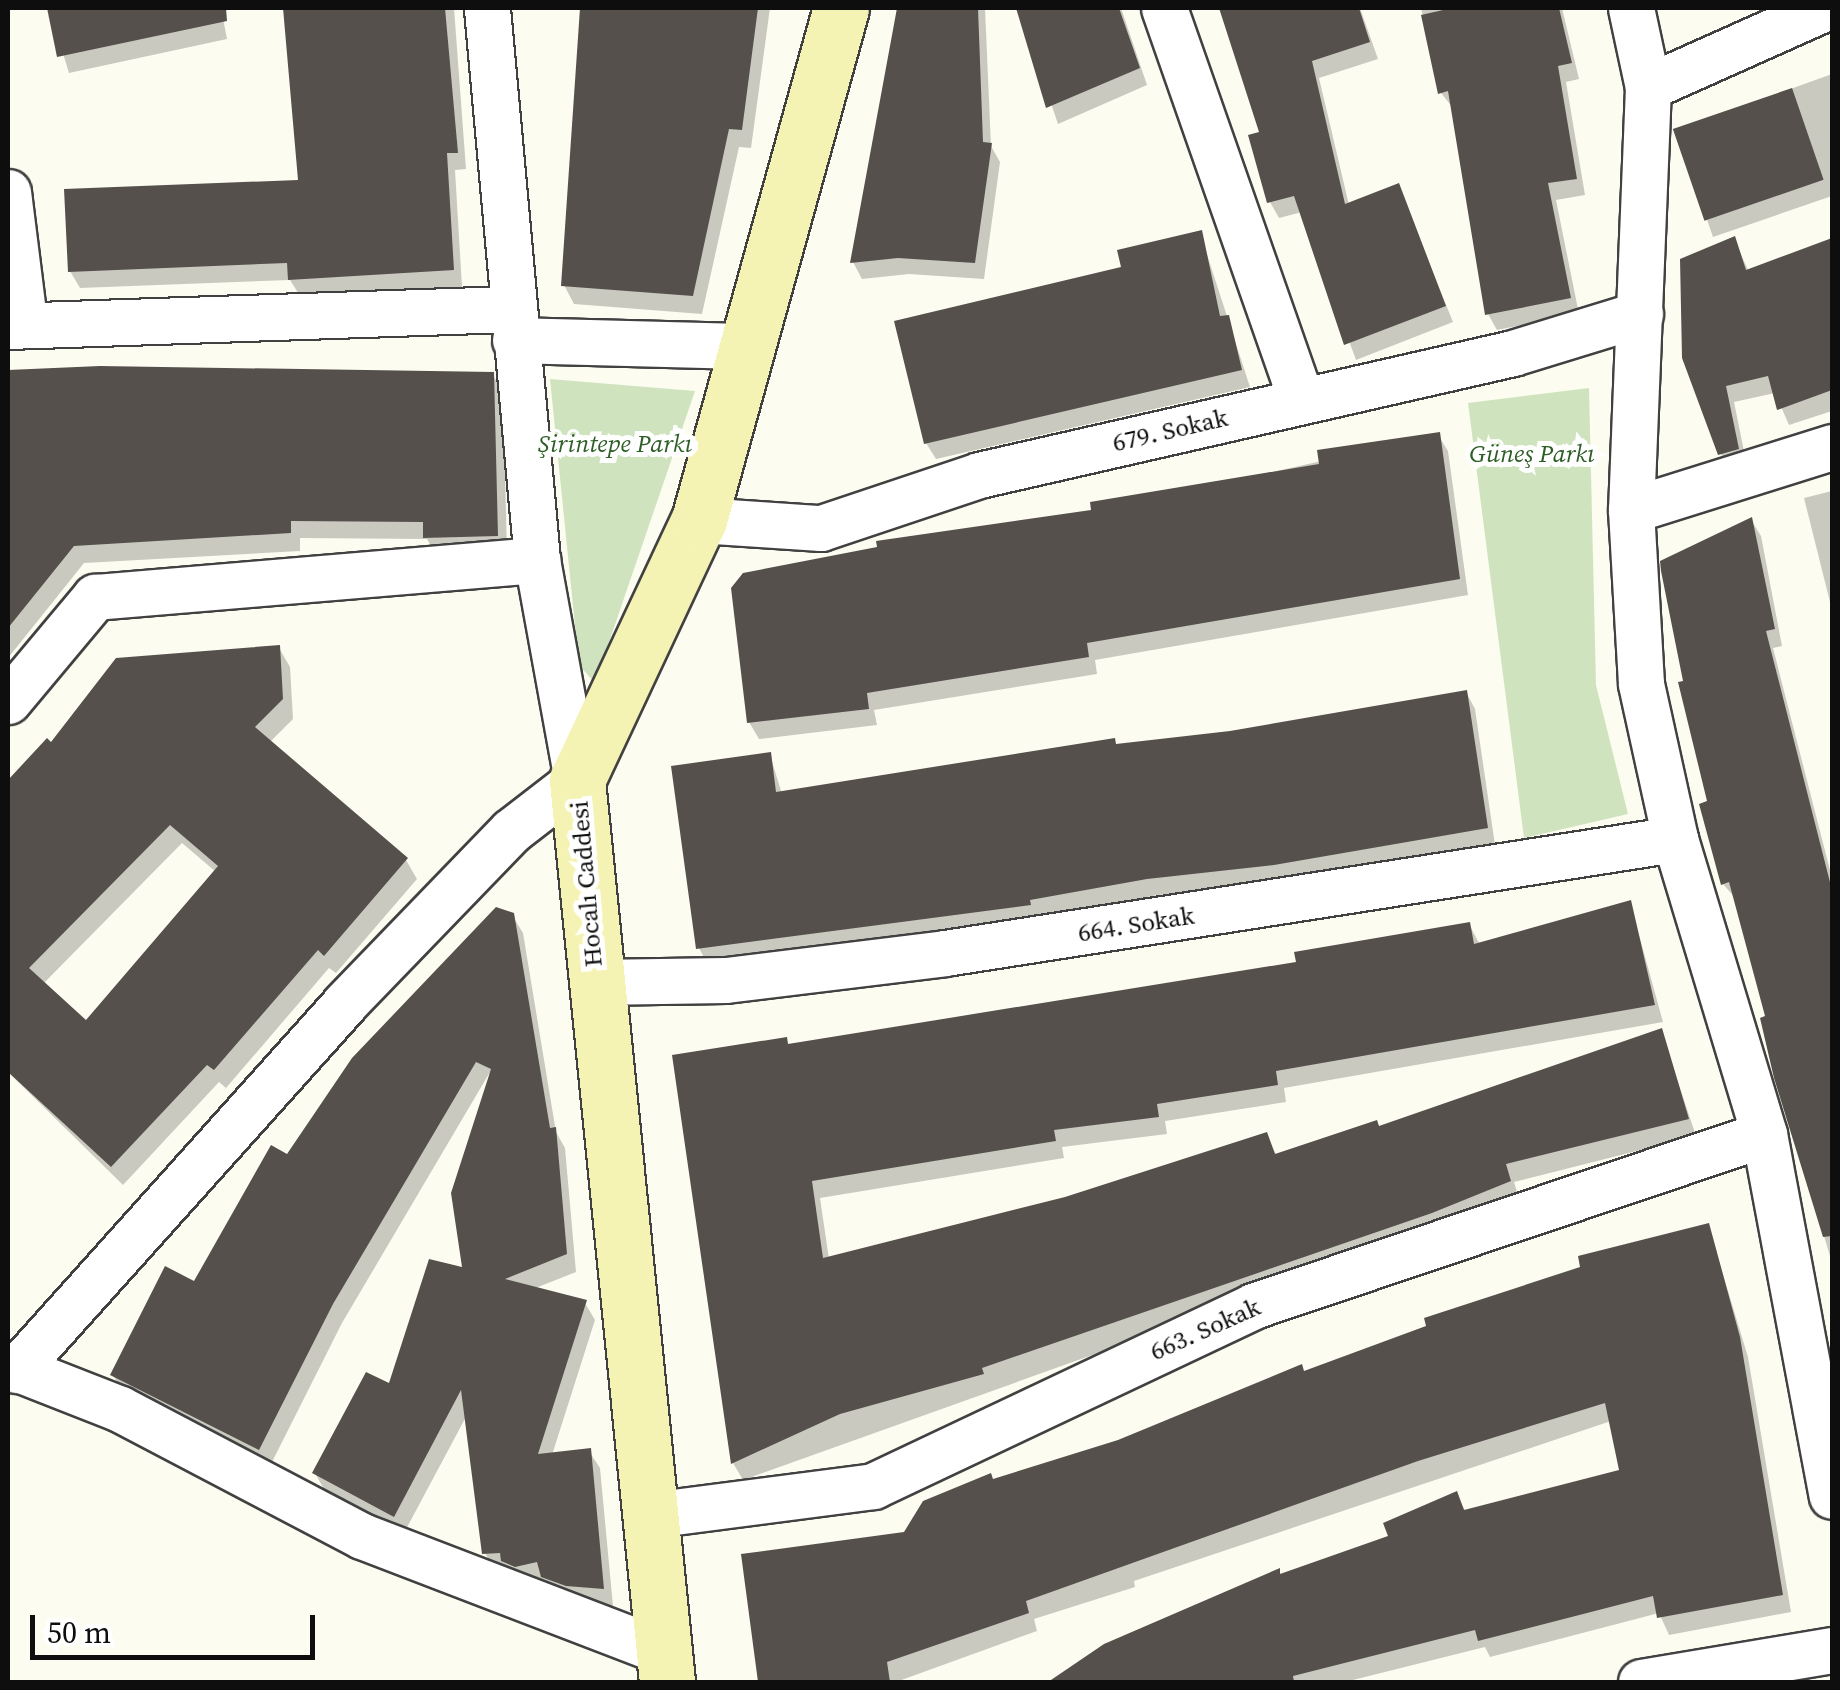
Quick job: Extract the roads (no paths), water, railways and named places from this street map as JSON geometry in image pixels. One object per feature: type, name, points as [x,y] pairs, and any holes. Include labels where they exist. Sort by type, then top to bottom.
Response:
[{"type":"street","points":[[487,8],[512,325],[538,560],[578,780],[511,831],[344,1004],[12,1368],[120,1410],[362,1536],[666,1668]]},
{"type":"street","name":"Hocalı Caddesi","points":[[666,1668],[595,982],[578,780],[699,520],[841,8]]},
{"type":"street","points":[[1164,8],[1302,400]]},
{"type":"street","points":[[1631,8],[1648,87],[1631,510],[1641,684],[1675,838],[1764,1134],[1832,1496]]},
{"type":"street","points":[[1648,87],[1825,8]]},
{"type":"street","points":[[8,192],[16,323],[512,325],[749,346]]},
{"type":"street","name":"679. Sokak","points":[[699,520],[821,528],[979,475],[1513,353],[1640,314]]},
{"type":"street","points":[[1631,510],[1832,446]]},
{"type":"street","points":[[8,701],[94,597],[538,560]]},
{"type":"street","name":"664. Sokak","points":[[595,982],[726,980],[944,953],[1675,838]]},
{"type":"street","name":"663. Sokak","points":[[650,1515],[873,1486],[1252,1306],[1764,1134]]},
{"type":"street","points":[[1641,1682],[1832,1650]]},
{"type":"park label","name":"Şirintepe Parkı","points":[[615,443]]},
{"type":"park label","name":"Güneş Parkı","points":[[1532,453]]}]
